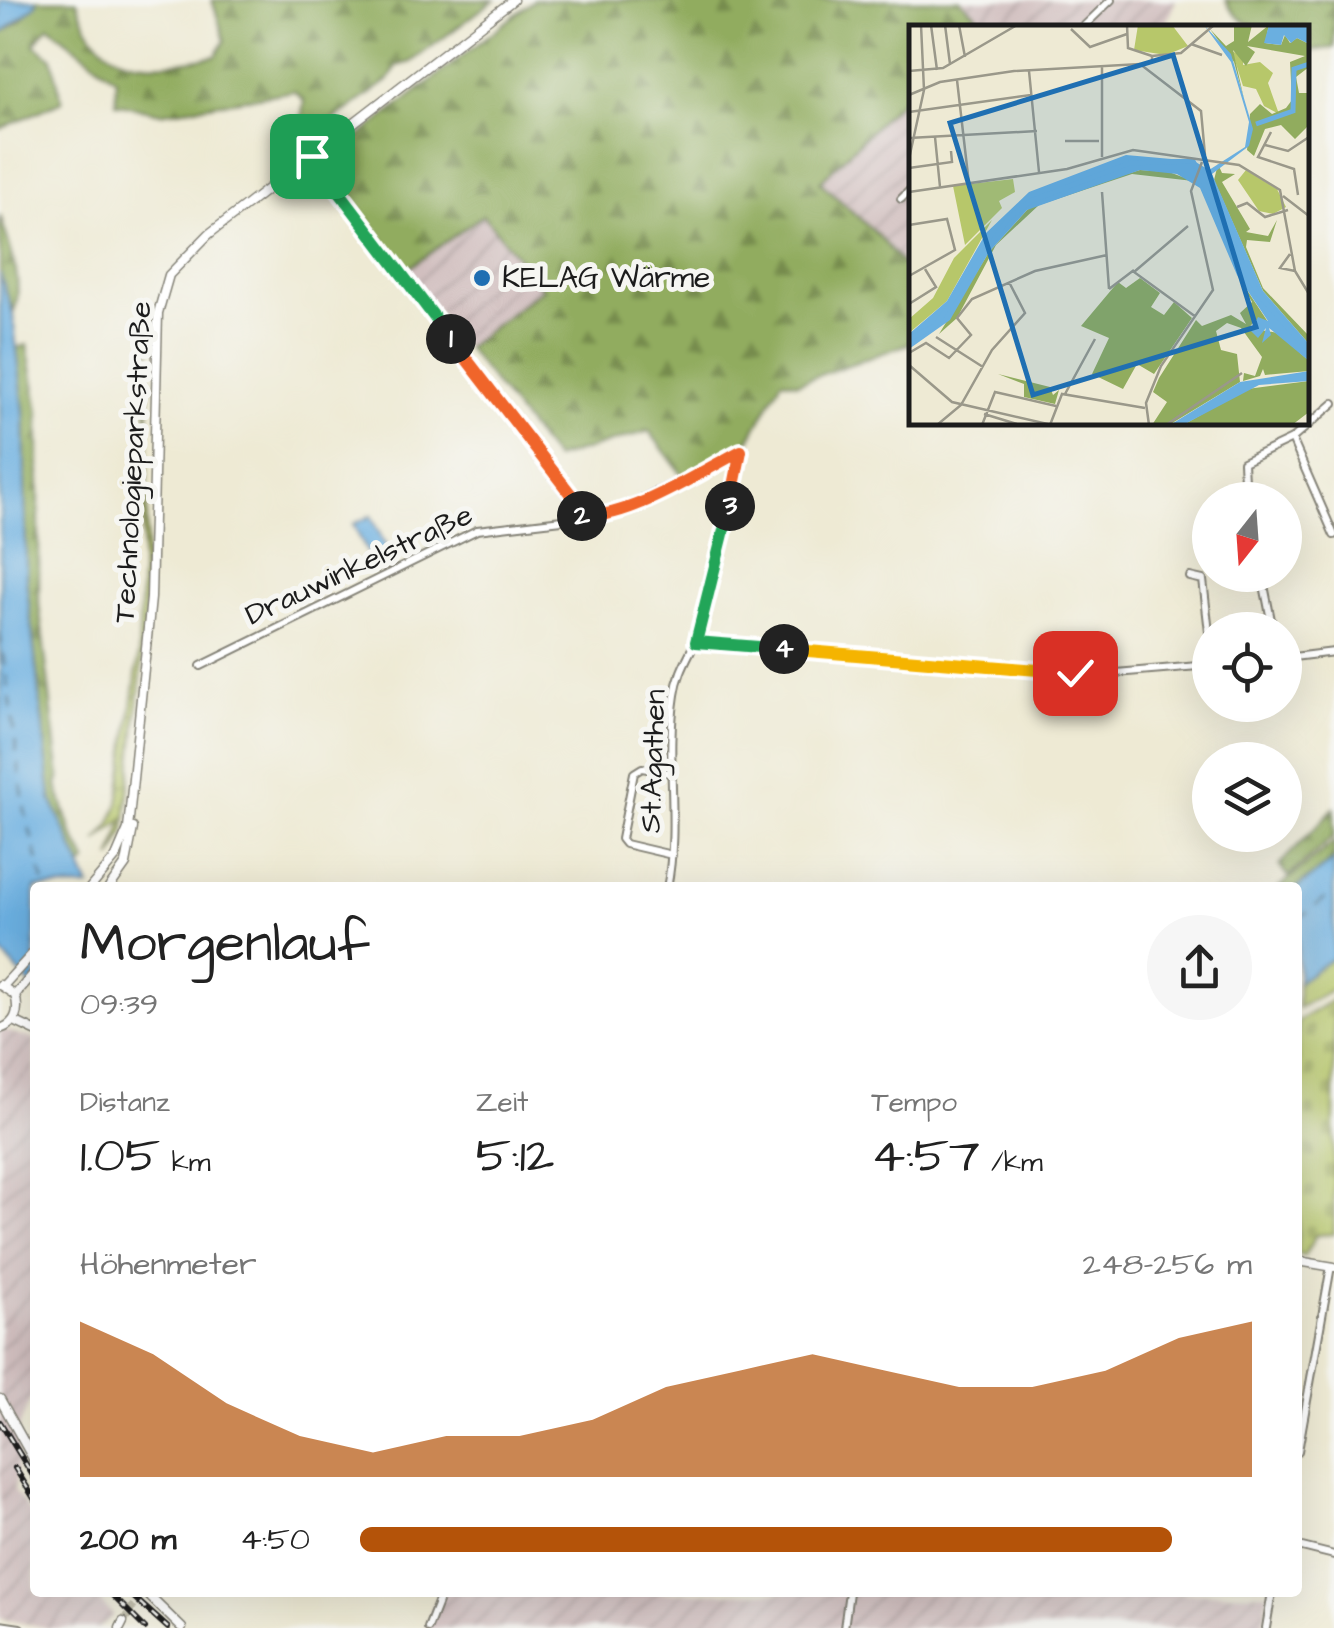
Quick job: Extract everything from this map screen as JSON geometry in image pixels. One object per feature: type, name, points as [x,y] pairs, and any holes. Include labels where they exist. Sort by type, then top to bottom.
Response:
[{"type":"street","name":"Technologieparkstraße","points":[[95,882],[127,834],[151,598],[160,300],[169,275],[191,249],[513,0]]},
{"type":"street","points":[[1085,25],[1111,0]]},
{"type":"street","points":[[312,156],[572,496],[576,507],[572,515]]},
{"type":"street","points":[[900,199],[909,191]]},
{"type":"street","points":[[1309,424],[1334,403]]},
{"type":"street","points":[[1244,482],[1243,462],[1292,439],[1308,425]]},
{"type":"street","points":[[1292,439],[1334,535]]},
{"type":"street","name":"Drauwinkelstraße","points":[[201,666],[477,530],[549,523],[572,515],[602,516],[741,451],[696,642]]},
{"type":"street","points":[[1190,577],[1202,580],[1206,612]]},
{"type":"street","points":[[696,642],[1048,672],[1116,673],[1192,667]]},
{"type":"street","name":"St.Agathen","points":[[668,882],[672,855],[670,773],[675,690],[682,660],[696,642]]},
{"type":"street","points":[[1302,656],[1334,652]]},
{"type":"street","points":[[670,773],[642,768],[634,773],[620,839],[625,844],[672,855]]},
{"type":"street","name":"Technologieparkstraße","points":[[114,882],[131,843],[132,792]]},
{"type":"street","points":[[17,993],[3,985],[30,956]]},
{"type":"street","points":[[14,1020],[17,993],[30,978]]},
{"type":"street","points":[[0,1029],[14,1020]]},
{"type":"street","points":[[14,1020],[30,1028]]},
{"type":"street","points":[[1302,1261],[1332,1266],[1302,1429]]},
{"type":"street","points":[[0,1399],[30,1453]]},
{"type":"street","points":[[1302,1547],[1334,1555]]},
{"type":"street","points":[[149,1597],[182,1628]]},
{"type":"street","points":[[428,1628],[440,1597]]},
{"type":"street","points":[[844,1628],[848,1597]]},
{"type":"street","points":[[1266,1628],[1271,1597]]},
{"type":"street","points":[[0,1625],[20,1628]]},
{"type":"shaded area","points":[[960,0],[1176,0],[1165,25],[968,25],[976,15]]},
{"type":"shaded area","points":[[909,92],[909,273],[879,236],[819,183]]},
{"type":"shaded area","points":[[483,215],[543,288],[466,348],[405,271]]},
{"type":"shaded area","points":[[0,1029],[30,1038],[30,1400],[20,1425],[15,1491],[30,1513],[30,1597],[96,1597],[114,1616],[98,1628],[49,1628],[0,1619]]},
{"type":"shaded area","points":[[436,1597],[1268,1597],[1263,1628],[425,1628]]},
{"type":"green space","points":[[36,0],[77,0],[86,25],[99,43],[114,54],[131,61],[171,63],[216,56],[225,41],[212,0],[494,0],[411,62],[397,66],[388,81],[310,137],[301,121],[304,100],[294,91],[160,113],[116,103],[116,79],[49,26],[34,44],[52,58],[62,101],[0,129],[0,35],[22,20]]},
{"type":"green space","points":[[534,0],[960,0],[977,15],[968,25],[909,25],[909,92],[820,182],[879,236],[909,273],[909,344],[797,383],[782,380],[749,441],[683,476],[649,431],[554,459],[466,348],[543,288],[483,215],[405,271],[352,198],[333,157]]},
{"type":"green space","points":[[1226,0],[1334,0],[1334,48],[1309,51],[1309,25],[1253,25],[1232,11]]},
{"type":"green space","points":[[0,215],[17,278],[13,314],[0,273]]},
{"type":"green space","points":[[150,343],[145,636],[125,830],[112,858],[123,819],[97,841],[110,825],[119,803],[138,661]]},
{"type":"green space","points":[[27,345],[39,411],[39,604],[60,777],[57,785],[72,833],[87,862],[80,868],[51,799],[26,579],[24,413],[16,348]]},
{"type":"green space","points":[[1334,808],[1334,836],[1288,877],[1279,865],[1292,852],[1302,852],[1302,841]]},
{"type":"green space","points":[[1334,842],[1334,860],[1302,883],[1285,882]]},
{"type":"green space","points":[[1334,957],[1334,988],[1302,1006],[1302,979]]},
{"type":"green space","points":[[1334,999],[1334,1234],[1316,1235],[1304,1256],[1302,1256],[1302,1019]]},
{"type":"water","points":[[0,0],[36,0],[37,4],[0,35]]},
{"type":"water","points":[[0,273],[13,314],[24,413],[26,579],[51,799],[88,882],[30,882],[30,984],[0,951]]},
{"type":"water","points":[[371,516],[393,561],[376,570],[353,524]]},
{"type":"water","points":[[1334,860],[1334,957],[1302,979],[1302,884]]},
{"type":"ferry route","points":[[0,632],[25,811],[43,882]]},
{"type":"ferry route","points":[[1302,916],[1334,892]]},
{"type":"tunnel","points":[[123,1622],[139,1597]]},
{"type":"railway","points":[[0,1422],[30,1471]]},
{"type":"railway","points":[[15,1468],[30,1492]]},
{"type":"railway","points":[[114,1597],[145,1628]]},
{"type":"railway","points":[[134,1597],[168,1628]]},
{"type":"place","name":"KELAG Wärme","points":[[482,278]]},
{"type":"route","points":[[312,156],[572,496],[576,507],[572,515],[602,516],[632,505],[741,451],[696,642],[1075,673]]}]
